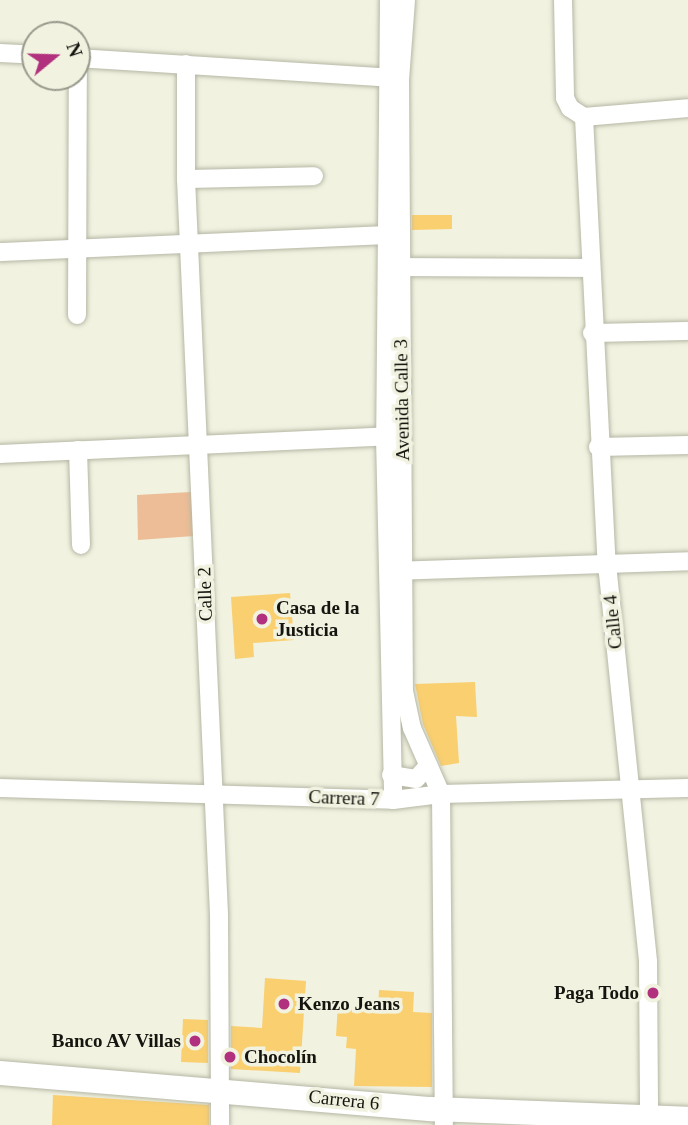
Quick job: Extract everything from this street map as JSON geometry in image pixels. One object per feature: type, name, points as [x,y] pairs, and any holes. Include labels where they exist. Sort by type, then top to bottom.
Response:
[{"type":"main road","name":"Carrera 6","points":[[0,1073],[217,1088],[444,1117],[649,1122],[688,1119]]},
{"type":"street","name":"Avenida Calle 3","points":[[389,0],[400,267],[394,436]]},
{"type":"street","name":"Avenida Calle 3","points":[[393,800],[394,436],[384,235],[393,78],[406,0]]},
{"type":"street","points":[[563,0],[565,98],[570,108],[584,117],[688,108]]},
{"type":"street","points":[[0,53],[21,54]]},
{"type":"street","points":[[91,59],[393,78]]},
{"type":"street","name":"Calle 2","points":[[186,64],[186,179],[219,914],[217,1088],[220,1125]]},
{"type":"street","points":[[77,91],[77,315]]},
{"type":"street","name":"Calle 4","points":[[584,117],[598,447],[607,564],[648,962],[649,1122]]},
{"type":"street","points":[[186,179],[314,176]]},
{"type":"street","points":[[0,252],[384,235]]},
{"type":"street","points":[[400,267],[589,268]]},
{"type":"street","points":[[592,333],[688,331]]},
{"type":"street","points":[[0,454],[394,436]]},
{"type":"street","points":[[598,447],[688,445]]},
{"type":"street","points":[[78,450],[81,545]]},
{"type":"street","points":[[395,571],[688,561]]},
{"type":"street","name":"Avenida Calle 3","points":[[395,571],[404,691],[428,766],[441,794]]},
{"type":"street","points":[[391,775],[416,779],[428,766]]},
{"type":"street","name":"Carrera 7","points":[[0,788],[393,800],[441,794],[688,788]]},
{"type":"street","points":[[441,794],[444,1117]]},
{"type":"shaded area","points":[[191,492],[194,536],[138,540],[137,495]]},
{"type":"building","points":[[412,215],[452,215],[452,229],[412,230]]},
{"type":"building","name":"Casa de la Justicia","points":[[290,593],[294,640],[253,643],[254,657],[235,659],[231,597]]},
{"type":"building","points":[[475,682],[477,717],[456,716],[459,763],[441,766],[423,724],[415,684]]},
{"type":"building","name":"Kenzo Jeans","points":[[265,978],[306,981],[300,1073],[231,1069],[231,1026],[262,1028]]},
{"type":"building","points":[[379,990],[414,992],[413,1012],[432,1013],[432,1087],[354,1086],[356,1049],[346,1048],[347,1037],[336,1036],[338,1004],[378,1008]]},
{"type":"building","name":"Banco AV Villas","points":[[183,1019],[208,1020],[208,1063],[181,1062]]},
{"type":"building","points":[[53,1095],[209,1105],[209,1125],[52,1125]]},
{"type":"place","name":"Casa de la Justicia","points":[[262,619]]},
{"type":"place","name":"Paga Todo","points":[[653,993]]},
{"type":"place","name":"Kenzo Jeans","points":[[284,1004]]},
{"type":"place","name":"Banco AV Villas","points":[[195,1041]]},
{"type":"place","name":"Chocolín","points":[[230,1057]]}]
